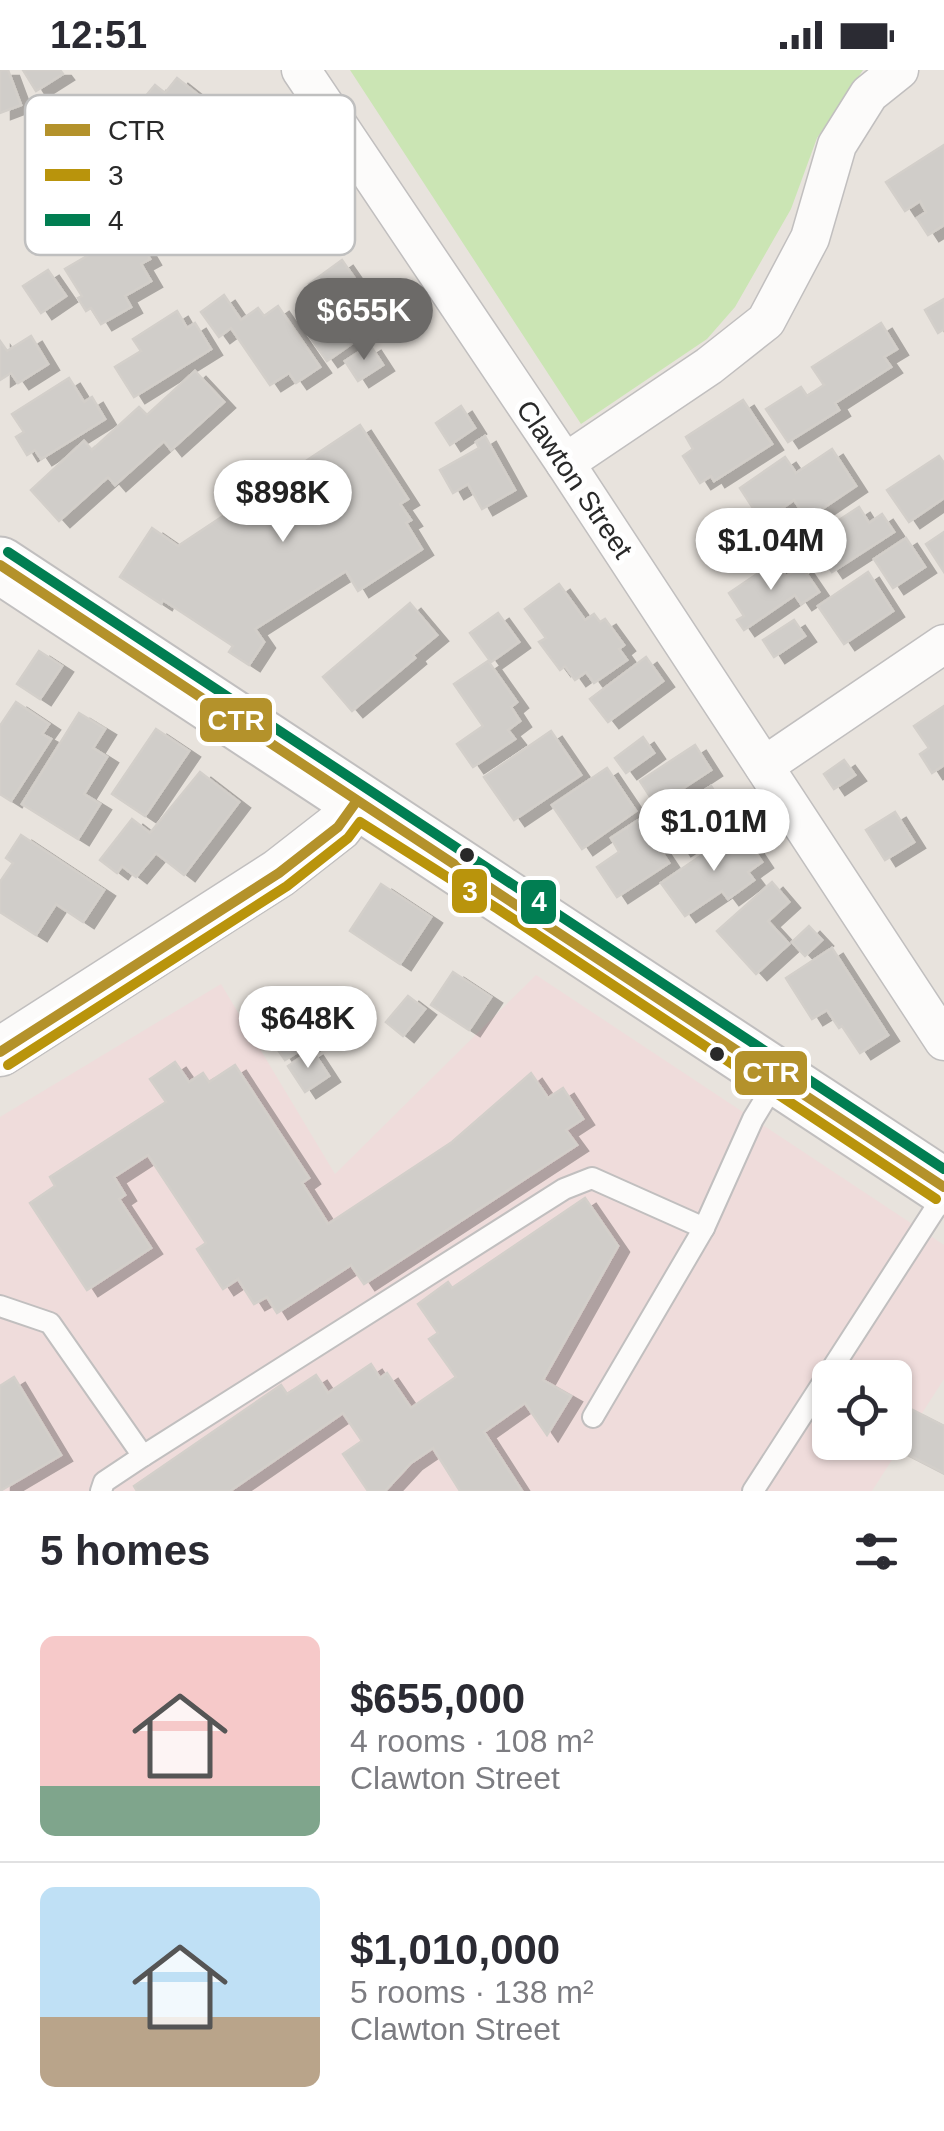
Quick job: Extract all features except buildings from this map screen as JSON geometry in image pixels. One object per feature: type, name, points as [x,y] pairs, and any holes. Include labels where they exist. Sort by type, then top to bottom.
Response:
[{"type":"main road","points":[[0,565],[944,1187]]},
{"type":"street","name":"Clawton Street","points":[[301,70],[318,95]]},
{"type":"street","points":[[565,462],[709,366],[766,321],[810,238],[838,145],[869,94],[899,70]]},
{"type":"street","name":"Clawton Street","points":[[355,150],[565,462],[944,1041]]},
{"type":"street","points":[[764,766],[944,644]]},
{"type":"street","points":[[0,1052],[279,873],[338,827],[356,802]]},
{"type":"lane","points":[[593,1417],[704,1228],[753,1119],[778,1076]]},
{"type":"lane","points":[[100,1491],[104,1482],[142,1456],[564,1189],[592,1178],[704,1228]]},
{"type":"lane","points":[[753,1491],[944,1195]]},
{"type":"lane","points":[[0,1306],[50,1323],[142,1456]]},
{"type":"shaded area","points":[[536,975],[944,1245],[944,1379],[912,1429],[912,1360],[812,1360],[812,1460],[892,1460],[872,1491],[0,1491],[0,1117],[221,984],[335,1174]]},
{"type":"green space","points":[[350,70],[863,70],[817,138],[791,209],[735,307],[707,339],[581,424]]},
{"type":"transit line","name":"4","points":[[8,552],[944,1169]]},
{"type":"transit line","name":"CTR","points":[[0,565],[944,1187]]},
{"type":"transit line","name":"CTR","points":[[0,1052],[279,873],[338,827],[356,802]]},
{"type":"transit line","name":"3","points":[[8,1065],[287,886],[348,838],[360,822],[936,1199]]}]
